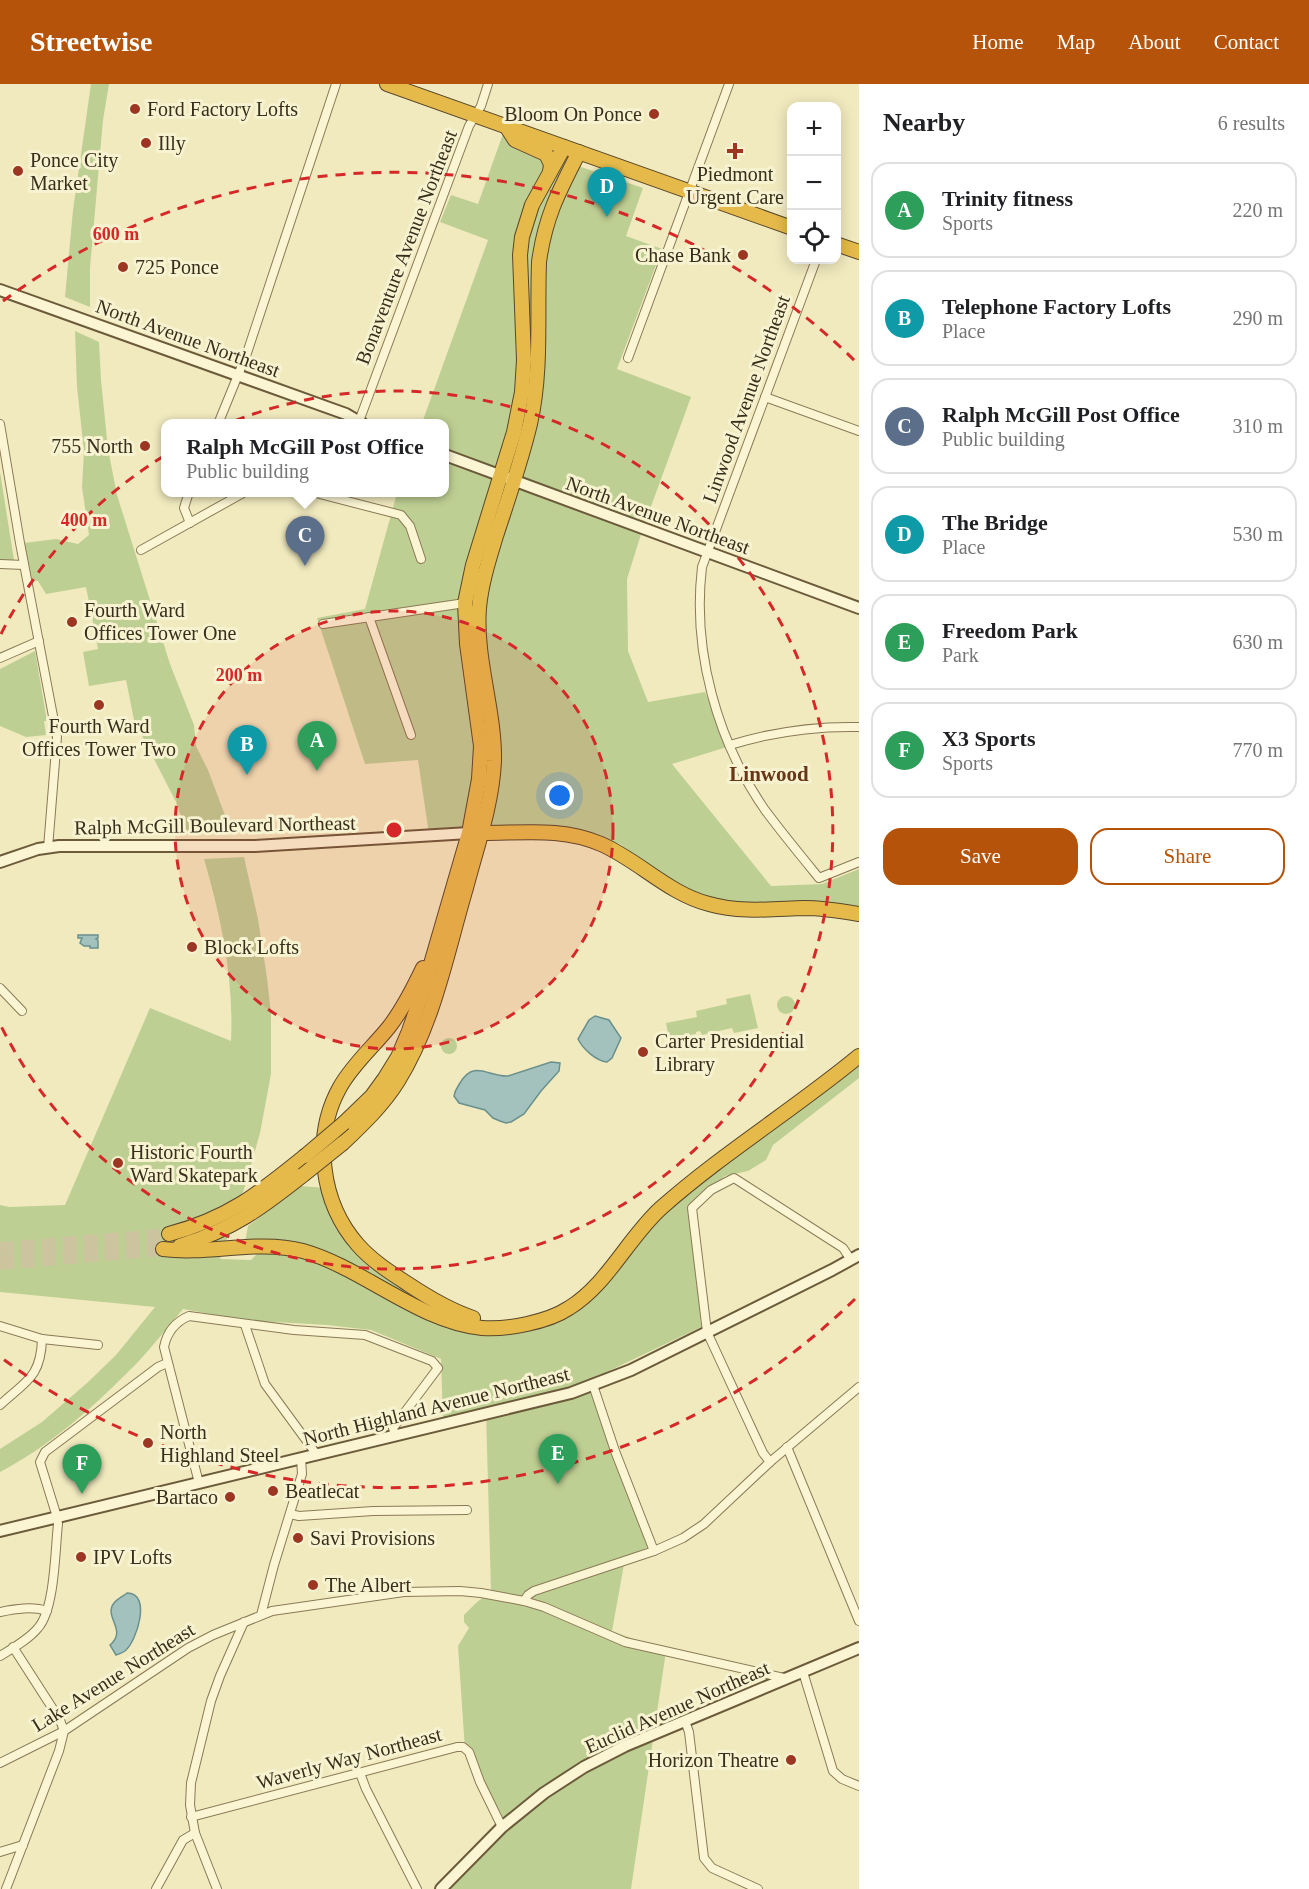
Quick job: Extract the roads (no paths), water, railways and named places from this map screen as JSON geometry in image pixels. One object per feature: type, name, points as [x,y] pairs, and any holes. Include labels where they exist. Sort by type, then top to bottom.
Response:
[{"type":"highway","points":[[387,84],[787,226]]},
{"type":"highway","points":[[506,126],[516,140],[546,154],[551,164],[550,172]]},
{"type":"highway","points":[[564,147],[532,205],[522,237],[520,255],[524,360],[522,385],[514,432],[472,565],[465,603],[467,644],[480,746],[475,833],[435,995],[417,1044],[398,1081],[365,1123],[254,1213],[222,1231],[163,1249],[181,1251],[249,1246],[279,1247],[310,1254],[451,1321],[483,1328],[507,1327],[534,1322],[561,1313],[588,1295],[636,1235],[660,1210],[720,1161],[786,1114],[859,1056]]},
{"type":"highway","points":[[169,1234],[208,1222],[232,1211],[260,1192],[344,1123],[372,1096],[398,1057],[415,1013],[493,776],[494,741],[482,655],[479,609],[489,558],[514,481],[535,402],[538,353],[538,271],[541,243],[548,216],[579,152]]},
{"type":"highway","points":[[841,245],[859,252]]},
{"type":"highway","points":[[475,833],[549,832],[575,835],[601,844],[690,897],[706,904],[765,911],[805,908],[859,914]]},
{"type":"highway","points":[[436,945],[400,1013],[355,1066],[336,1096],[326,1131],[324,1168],[327,1184],[346,1230],[359,1246],[382,1266],[430,1299],[449,1309],[487,1322],[520,1324]]},
{"type":"main road","name":"North Avenue Northeast","points":[[0,290],[346,414],[354,419]]},
{"type":"main road","name":"North Avenue Northeast","points":[[449,457],[859,608]]},
{"type":"main road","name":"Ralph McGill Boulevard Northeast","points":[[0,862],[20,854],[48,848],[78,846],[255,846],[475,833]]},
{"type":"main road","name":"North Highland Avenue Northeast","points":[[0,1531],[547,1400],[631,1370],[855,1257]]},
{"type":"main road","name":"Euclid Avenue Northeast","points":[[441,1889],[502,1827],[544,1793],[584,1767],[625,1746],[859,1648]]},
{"type":"street","points":[[220,419],[247,353],[336,84]]},
{"type":"street","name":"Bonaventure Avenue Northeast","points":[[361,419],[469,126],[482,104],[488,84]]},
{"type":"street","points":[[628,358],[729,84]]},
{"type":"street","name":"Linwood Avenue Northeast","points":[[815,264],[702,567],[700,585],[702,639],[712,693],[730,745],[765,809],[819,878],[859,862]]},
{"type":"street","points":[[765,397],[859,431]]},
{"type":"street","points":[[0,424],[57,737],[48,848]]},
{"type":"street","points":[[187,497],[184,508],[190,523]]},
{"type":"street","points":[[141,550],[236,497]]},
{"type":"street","points":[[339,497],[401,515],[410,526],[421,559]]},
{"type":"street","points":[[0,564],[24,565]]},
{"type":"street","points":[[323,624],[465,603]]},
{"type":"street","points":[[369,617],[411,735]]},
{"type":"street","points":[[0,658],[39,641]]},
{"type":"street","points":[[730,745],[790,731],[859,727]]},
{"type":"street","points":[[0,988],[22,1011]]},
{"type":"street","points":[[770,1462],[763,1453],[707,1332],[692,1208],[711,1190],[734,1178],[855,1257]]},
{"type":"street","points":[[199,1483],[164,1347],[166,1336],[179,1320],[193,1315],[245,1325],[365,1335],[432,1361],[438,1368],[393,1428],[395,1436]]},
{"type":"street","points":[[245,1325],[266,1384],[317,1455]]},
{"type":"street","points":[[0,1326],[42,1339],[98,1345]]},
{"type":"street","points":[[0,1405],[34,1374],[41,1355],[42,1339]]},
{"type":"street","points":[[0,1656],[36,1630],[47,1611],[52,1585],[57,1516],[40,1462],[45,1452],[158,1367],[167,1363]]},
{"type":"street","points":[[593,1385],[615,1451],[654,1551]]},
{"type":"street","points":[[524,1601],[534,1591],[654,1551],[683,1538],[704,1524],[770,1462],[859,1387]]},
{"type":"street","points":[[787,1447],[859,1622]]},
{"type":"street","points":[[261,1615],[262,1604],[302,1474],[302,1458]]},
{"type":"street","points":[[290,1514],[299,1516],[373,1511],[467,1510]]},
{"type":"street","name":"Lake Avenue Northeast","points":[[0,1762],[64,1731],[188,1648],[213,1635],[272,1611],[405,1592],[439,1590],[481,1593],[524,1601],[544,1607],[625,1642],[784,1678]]},
{"type":"street","points":[[0,1612],[15,1609],[47,1611]]},
{"type":"street","points":[[217,1889],[191,1817],[191,1783],[211,1701],[244,1622]]},
{"type":"street","points":[[6,1889],[59,1751],[64,1731],[60,1720],[13,1647]]},
{"type":"street","points":[[803,1672],[831,1766],[837,1776],[859,1786]]},
{"type":"street","points":[[685,1721],[689,1732],[704,1858],[712,1868],[758,1889]]},
{"type":"street","name":"Waverly Way Northeast","points":[[191,1817],[464,1747],[469,1752],[480,1782],[502,1827]]},
{"type":"street","points":[[360,1773],[417,1889]]},
{"type":"street","points":[[156,1889],[183,1840],[195,1833]]},
{"type":"street","points":[[0,1852],[23,1845]]},
{"type":"street","points":[[733,1889],[737,1879]]},
{"type":"water","points":[[78,935],[98,935],[96,939],[98,948],[84,946],[80,943],[82,938],[78,938]]},
{"type":"water","points":[[595,1016],[609,1020],[621,1038],[612,1058],[607,1062],[590,1054],[578,1039],[589,1020]]},
{"type":"water","points":[[551,1062],[560,1063],[559,1071],[524,1114],[511,1122],[500,1121],[485,1110],[459,1103],[454,1096],[460,1083],[471,1072],[482,1071],[508,1076]]},
{"type":"water","points":[[127,1593],[135,1595],[139,1601],[140,1618],[130,1646],[116,1655],[110,1645],[117,1634],[111,1608]]},
{"type":"tunnel","points":[[0,1249],[169,1234]]},
{"type":"tunnel","points":[[0,1263],[163,1249]]},
{"type":"place","name":"Ford Factory Lofts","points":[[135,109]]},
{"type":"place","name":"Bloom On Ponce","points":[[654,114]]},
{"type":"place","name":"Illy","points":[[146,143]]},
{"type":"place","name":"Piedmont Urgent Care","points":[[735,151]]},
{"type":"place","name":"Ponce City Market","points":[[18,171]]},
{"type":"place","name":"The Bridge","points":[[607,217]]},
{"type":"place","name":"Chase Bank","points":[[743,255]]},
{"type":"place","name":"725 Ponce","points":[[123,267]]},
{"type":"place","name":"755 North","points":[[145,446]]},
{"type":"place","name":"Ralph McGill Post Office","points":[[305,566]]},
{"type":"place","name":"Fourth Ward Offices Tower One","points":[[72,622]]},
{"type":"place","name":"Fourth Ward Offices Tower Two","points":[[99,705]]},
{"type":"place","name":"Trinity fitness","points":[[317,771]]},
{"type":"place","name":"Telephone Factory Lofts","points":[[247,775]]},
{"type":"place","name":"Block Lofts","points":[[192,947]]},
{"type":"place","name":"Carter Presidential Library","points":[[643,1052]]},
{"type":"place","name":"Historic Fourth Ward Skatepark","points":[[118,1163]]},
{"type":"place","name":"North Highland Steel","points":[[148,1443]]},
{"type":"place","name":"Freedom Park","points":[[558,1484]]},
{"type":"place","name":"Beatlecat","points":[[273,1491]]},
{"type":"place","name":"X3 Sports","points":[[82,1494]]},
{"type":"place","name":"Bartaco","points":[[230,1497]]},
{"type":"place","name":"Savi Provisions","points":[[298,1538]]},
{"type":"place","name":"IPV Lofts","points":[[81,1557]]},
{"type":"place","name":"The Albert","points":[[313,1585]]},
{"type":"place","name":"Horizon Theatre","points":[[791,1760]]},
{"type":"district","name":"Linwood","points":[[769,774]]}]
